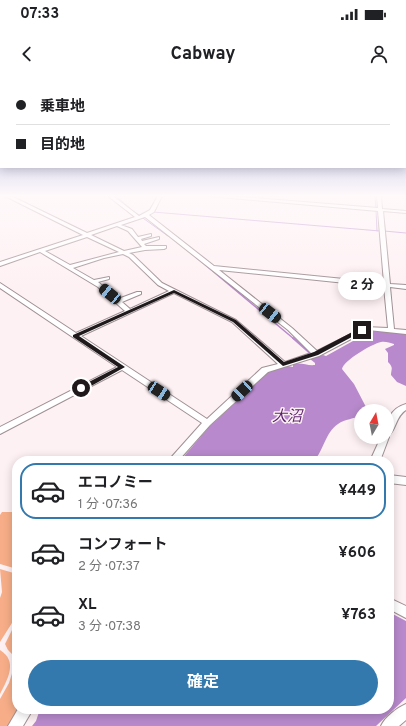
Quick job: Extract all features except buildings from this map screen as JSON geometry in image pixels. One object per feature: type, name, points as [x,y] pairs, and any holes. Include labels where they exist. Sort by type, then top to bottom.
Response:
[{"type":"street","points":[[68,226],[131,256],[160,284],[234,321],[283,364]]},
{"type":"street","points":[[0,264],[113,226]]},
{"type":"street","points":[[120,226],[130,230],[141,243],[164,247]]},
{"type":"street","points":[[160,226],[290,329],[314,355]]},
{"type":"street","points":[[381,226],[391,330]]},
{"type":"street","points":[[141,243],[149,235]]},
{"type":"street","points":[[70,267],[122,253],[141,243],[157,238]]},
{"type":"street","points":[[40,250],[70,267],[92,282],[130,312]]},
{"type":"street","points":[[214,268],[406,287]]},
{"type":"street","points":[[92,282],[106,278]]},
{"type":"street","points":[[0,285],[208,423]]},
{"type":"street","points":[[75,336],[174,292]]},
{"type":"street","points":[[118,301],[139,293]]},
{"type":"street","points":[[177,456],[208,423],[265,370],[314,355],[362,330],[374,328],[406,332]]},
{"type":"street","points":[[0,431],[122,367]]},
{"type":"street","points":[[394,418],[397,411],[406,407]]},
{"type":"street","points":[[377,456],[382,444]]},
{"type":"street","points":[[394,480],[406,481]]},
{"type":"street","points":[[394,606],[406,612]]},
{"type":"street","points":[[388,726],[406,711]]},
{"type":"street","points":[[15,726],[23,714]]},
{"type":"shaded area","points":[[2,512],[12,512],[12,568],[0,564],[0,515]]},
{"type":"shaded area","points":[[0,569],[12,573],[12,623],[0,642],[0,598],[2,592]]},
{"type":"shaded area","points":[[12,630],[12,654],[5,644]]},
{"type":"shaded area","points":[[0,650],[9,659],[10,670],[0,694]]},
{"type":"shaded area","points":[[12,674],[12,714],[19,714],[11,726],[0,726],[0,699],[9,683]]},
{"type":"water","name":"大沼","points":[[371,331],[403,333],[406,335],[406,386],[397,382],[391,375],[392,367],[388,362],[388,353],[385,349],[394,344],[386,342],[377,343],[353,357],[344,365],[342,369],[354,384],[364,404],[354,404],[354,417],[341,422],[330,432],[318,456],[184,456],[209,427],[269,371],[288,366],[293,367],[293,364],[315,365],[315,363],[310,359],[323,355],[326,356]]},
{"type":"water","points":[[394,615],[406,621],[406,698],[394,709]]},
{"type":"water","points":[[38,714],[389,714],[376,726],[32,726],[36,721]]},
{"type":"waterway","points":[[154,226],[168,236]]},
{"type":"waterway","points":[[322,226],[377,231]]},
{"type":"waterway","points":[[377,226],[377,231]]},
{"type":"waterway","points":[[384,231],[406,233]]},
{"type":"waterway","points":[[184,248],[198,259]]},
{"type":"waterway","points":[[197,258],[294,339]]},
{"type":"waterway","points":[[293,338],[311,354]]},
{"type":"route","points":[[81,388],[122,367],[75,336],[174,292],[234,321],[276,356],[283,364],[316,354],[362,330]]}]
